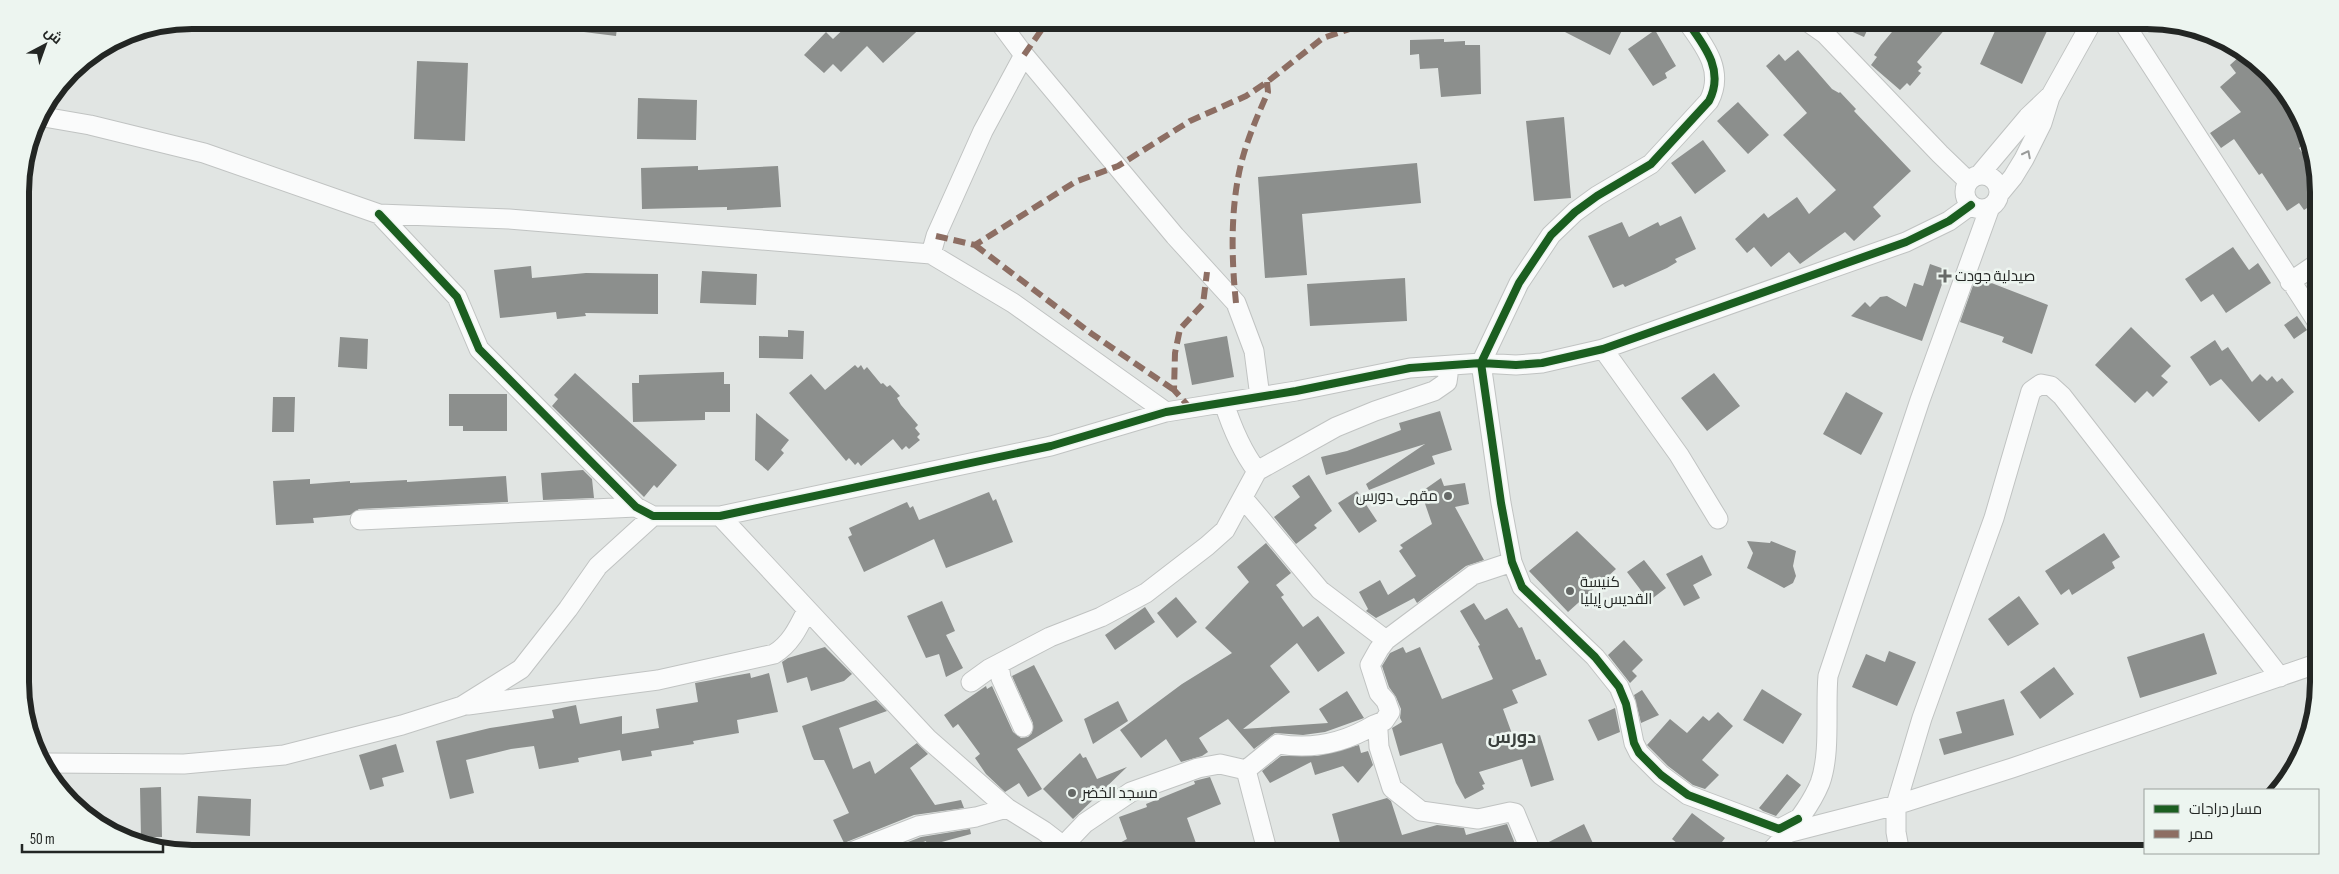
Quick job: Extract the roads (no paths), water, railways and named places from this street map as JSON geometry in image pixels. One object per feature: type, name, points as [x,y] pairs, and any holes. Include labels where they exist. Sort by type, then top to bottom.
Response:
[{"type":"street","points":[[1005,29],[1024,55],[1175,236],[1236,303],[1254,351],[1260,397]]},
{"type":"street","points":[[1692,29],[1713,62],[1716,88],[1709,101],[1651,164],[1597,196],[1575,212],[1551,235],[1519,283],[1481,363],[1501,503],[1512,562],[1522,587],[1595,657],[1619,687],[1626,704],[1634,743],[1639,753],[1661,775],[1688,795],[1779,829],[1896,805],[2310,666]]},
{"type":"street","points":[[1776,845],[1794,825],[1820,783],[1826,737],[1825,708],[1828,676],[1920,400],[1995,200],[1997,183],[1993,178],[1974,177],[1940,154],[1886,95],[1818,29]]},
{"type":"street","points":[[2050,97],[2008,138],[1974,177],[1964,193],[1971,205],[1977,208],[1995,200],[2013,177],[2042,123],[2050,97],[2088,29]]},
{"type":"street","points":[[2128,29],[2310,311]]},
{"type":"street","points":[[931,254],[936,236],[983,132],[1024,55]]},
{"type":"street","points":[[47,118],[90,125],[204,153],[379,214],[509,219],[931,254],[1013,303],[1166,412]]},
{"type":"street","points":[[379,214],[457,297],[478,349],[636,507],[653,516],[720,516],[1051,446],[1166,412],[1260,397],[1410,368],[1481,363],[1516,365],[1542,363],[1603,349],[1906,242],[1949,221],[1971,205]]},
{"type":"street","points":[[2290,282],[2310,268]]},
{"type":"street","points":[[1603,349],[1679,455],[1718,519]]},
{"type":"street","points":[[971,682],[1050,637],[1102,618],[1146,593],[1224,530],[1257,471],[1336,427],[1375,411],[1434,391],[1447,382],[1446,366]]},
{"type":"street","points":[[1898,845],[1896,832],[1896,805],[1922,718],[1994,518],[2031,391],[2041,384],[2050,386],[2062,396],[2280,677]]},
{"type":"street","points":[[1224,403],[1232,428],[1245,455],[1257,471]]},
{"type":"street","points":[[1243,498],[1320,590],[1386,640]]},
{"type":"street","points":[[360,520],[636,507]]},
{"type":"street","points":[[462,706],[521,669],[568,609],[598,566],[653,516]]},
{"type":"street","points":[[720,516],[928,739],[1007,808],[1061,845]]},
{"type":"street","points":[[1246,770],[1278,744],[1293,747],[1328,745],[1354,737],[1384,721],[1390,712],[1386,701],[1379,692],[1370,665],[1386,640],[1473,575],[1512,562]]},
{"type":"street","points":[[51,763],[184,764],[284,755],[402,725],[462,706],[658,680],[774,654],[783,649],[792,637],[807,610]]},
{"type":"street","points":[[999,665],[1001,678],[1023,726]]},
{"type":"street","points":[[1374,725],[1378,731],[1379,747],[1392,788],[1421,811],[1478,819],[1510,812],[1516,813],[1528,845]]},
{"type":"street","points":[[1071,845],[1085,823],[1131,792],[1205,767],[1220,764],[1246,770]]},
{"type":"street","points":[[1246,770],[1266,845]]},
{"type":"street","points":[[869,845],[918,826],[976,817],[1007,808]]},
{"type":"place","name":"صيدلية جودت","points":[[1945,276]]},
{"type":"place","name":"مقهى دورس","points":[[1448,496]]},
{"type":"place","name":"كنيسة القديس إيليا","points":[[1570,591]]},
{"type":"place","name":"مسجد الخضر","points":[[1072,793]]},
{"type":"district","name":"دورس","points":[[1512,737]]}]
